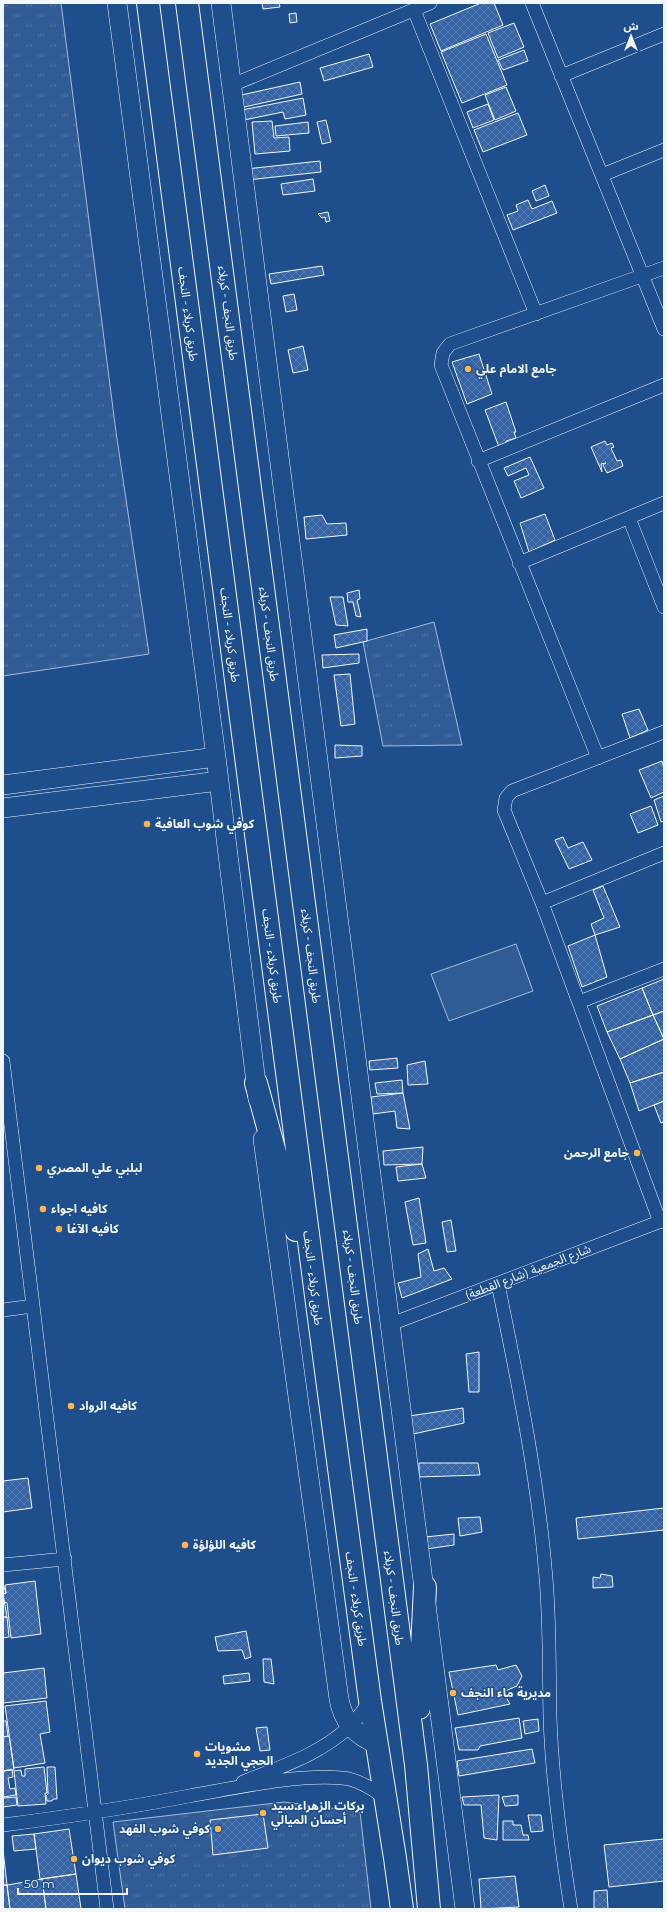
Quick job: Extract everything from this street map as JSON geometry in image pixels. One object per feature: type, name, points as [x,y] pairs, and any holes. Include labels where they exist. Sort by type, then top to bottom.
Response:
[{"type":"highway","name":"طريق کربلاء - النجف","points":[[148,3],[318,1311],[370,1701],[402,1909]]},
{"type":"highway","name":"طريق النجف - کربلاء","points":[[188,3],[416,1765],[423,1860],[429,1909]]},
{"type":"highway","points":[[256,1083],[318,1311]]},
{"type":"highway","points":[[416,1765],[425,1587]]},
{"type":"highway","points":[[393,1909],[395,1858]]},
{"type":"highway","points":[[423,1860],[437,1909]]},
{"type":"main road","points":[[117,3],[216,757],[256,1083],[339,1699],[343,1713],[350,1726],[367,1740],[377,1744]]},
{"type":"main road","points":[[221,3],[425,1587],[465,1909]]},
{"type":"main road","points":[[3,785],[216,757]]},
{"type":"main road","points":[[3,808],[219,781]]},
{"type":"street","points":[[232,85],[430,3]]},
{"type":"street","points":[[532,3],[664,329]]},
{"type":"street","points":[[414,10],[536,314]]},
{"type":"street","points":[[561,76],[664,34]]},
{"type":"street","points":[[602,175],[664,150]]},
{"type":"street","points":[[598,758],[440,365],[443,353],[450,344],[643,277],[664,268]]},
{"type":"street","points":[[478,461],[664,385]]},
{"type":"street","points":[[519,563],[664,504]]},
{"type":"street","points":[[629,518],[664,607]]},
{"type":"street","points":[[662,1221],[578,1002],[542,903],[504,810],[506,798],[512,791],[664,732]]},
{"type":"street","points":[[542,903],[664,852]]},
{"type":"street","points":[[578,1002],[664,969]]},
{"type":"street","points":[[3,1062],[107,1909]]},
{"type":"street","name":"شارع الجمعية (شارع القطعة)","points":[[391,1324],[662,1221]]},
{"type":"street","points":[[498,1284],[526,1424],[542,1533],[549,1625],[550,1717],[554,1770],[559,1824],[571,1909]]},
{"type":"street","points":[[3,1310],[33,1306]]},
{"type":"street","points":[[3,1565],[65,1559]]},
{"type":"street","points":[[221,1790],[317,1751],[350,1726],[370,1701]]},
{"type":"street","points":[[3,1825],[96,1813],[221,1790],[293,1779],[343,1778],[366,1785],[385,1798]]},
{"type":"green space","points":[[3,3],[61,3],[116,432],[149,654],[3,676]]},
{"type":"green space","points":[[434,622],[462,745],[383,746],[363,642]]},
{"type":"green space","points":[[284,1802],[360,1812],[371,1909],[125,1909],[113,1822]]},
{"type":"shaded area","points":[[516,944],[533,991],[449,1021],[431,974]]},
{"type":"building","points":[[262,3],[279,3],[280,7],[263,9]]},
{"type":"building","points":[[481,3],[494,3],[503,25],[441,51],[430,24]]},
{"type":"building","points":[[296,13],[297,22],[290,23],[289,14]]},
{"type":"building","points":[[514,23],[524,47],[498,58],[488,33]]},
{"type":"building","points":[[486,34],[507,85],[462,103],[441,52]]},
{"type":"building","points":[[524,50],[528,61],[503,70],[498,60]]},
{"type":"building","points":[[369,54],[373,67],[324,81],[320,68]]},
{"type":"building","points":[[300,82],[302,94],[240,108],[237,96]]},
{"type":"building","points":[[506,87],[516,111],[495,120],[485,95]]},
{"type":"building","points":[[303,98],[306,115],[285,119],[283,112],[244,120],[242,110]]},
{"type":"building","points":[[488,104],[494,120],[473,128],[467,112]]},
{"type":"building","points":[[518,113],[527,135],[483,152],[474,130]]},
{"type":"building","points":[[326,120],[331,142],[322,144],[317,122]]},
{"type":"building","points":[[272,121],[274,138],[289,137],[290,151],[255,154],[252,122]]},
{"type":"building","points":[[308,122],[309,133],[276,136],[275,126]]},
{"type":"building","points":[[320,161],[321,172],[247,180],[246,169]]},
{"type":"building","points":[[313,179],[315,191],[283,195],[281,184]]},
{"type":"building","points":[[545,185],[549,196],[536,201],[532,191]]},
{"type":"building","points":[[528,200],[532,209],[552,201],[557,213],[513,230],[507,215],[518,211],[516,205]]},
{"type":"building","points":[[328,212],[330,221],[326,222],[325,217],[322,218],[318,214]]},
{"type":"building","points":[[322,266],[324,275],[271,284],[269,274]]},
{"type":"building","points":[[294,294],[297,310],[286,312],[283,296]]},
{"type":"building","points":[[303,346],[308,370],[293,373],[288,350]]},
{"type":"building","points":[[479,354],[492,394],[467,404],[452,362]]},
{"type":"building","points":[[506,402],[516,432],[514,432],[516,438],[506,441],[508,445],[499,447],[485,410]]},
{"type":"building","points":[[605,441],[607,445],[612,443],[614,447],[611,448],[617,461],[621,460],[623,466],[607,473],[603,465],[606,463],[601,464],[602,472],[591,447]]},
{"type":"building","points":[[530,457],[544,488],[521,498],[514,481],[529,475],[526,468],[508,476],[504,468]]},
{"type":"building","points":[[545,514],[555,540],[529,552],[520,523]]},
{"type":"building","points":[[322,515],[327,524],[346,523],[347,535],[306,539],[304,517]]},
{"type":"building","points":[[359,590],[360,599],[357,600],[361,617],[356,616],[353,602],[348,602],[347,593]]},
{"type":"building","points":[[330,597],[343,597],[348,626],[336,625]]},
{"type":"building","points":[[367,629],[367,641],[336,648],[334,635]]},
{"type":"building","points":[[359,654],[359,663],[323,668],[322,655]]},
{"type":"building","points":[[350,674],[355,724],[341,726],[334,675]]},
{"type":"building","points":[[639,709],[648,730],[630,738],[622,714]]},
{"type":"building","points":[[335,745],[362,746],[362,756],[335,758]]},
{"type":"building","points":[[662,761],[664,769],[664,792],[651,798],[639,770]]},
{"type":"building","points":[[664,796],[664,821],[661,822],[654,800]]},
{"type":"building","points":[[651,806],[658,825],[638,833],[630,814]]},
{"type":"building","points":[[563,837],[568,848],[583,842],[592,860],[569,869],[555,840]]},
{"type":"building","points":[[603,886],[620,927],[595,935],[591,924],[604,918],[593,890]]},
{"type":"building","points":[[595,935],[607,977],[582,987],[568,946]]},
{"type":"building","points":[[664,979],[664,1011],[653,1015],[642,988]]},
{"type":"building","points":[[642,988],[653,1015],[607,1032],[597,1006]]},
{"type":"building","points":[[664,1011],[664,1039],[653,1015]]},
{"type":"building","points":[[653,1015],[664,1039],[620,1059],[607,1032]]},
{"type":"building","points":[[664,1039],[664,1072],[630,1083],[620,1059]]},
{"type":"building","points":[[397,1058],[398,1068],[370,1070],[369,1061]]},
{"type":"building","points":[[425,1061],[428,1084],[408,1085],[407,1065]]},
{"type":"building","points":[[664,1072],[664,1101],[639,1111],[630,1083]]},
{"type":"building","points":[[402,1080],[403,1093],[377,1094],[375,1083]]},
{"type":"building","points":[[403,1093],[410,1129],[397,1128],[395,1111],[373,1114],[371,1097]]},
{"type":"building","points":[[664,1101],[664,1122],[661,1123],[654,1105]]},
{"type":"building","points":[[423,1147],[422,1164],[384,1165],[383,1151]]},
{"type":"building","points":[[422,1164],[426,1178],[398,1181],[396,1167]]},
{"type":"building","points":[[419,1198],[426,1243],[413,1245],[405,1202]]},
{"type":"building","points":[[451,1220],[456,1251],[447,1252],[442,1222]]},
{"type":"building","points":[[428,1249],[434,1271],[444,1268],[452,1279],[402,1298],[398,1283],[421,1277],[418,1254]]},
{"type":"building","points":[[479,1352],[479,1392],[469,1392],[466,1354]]},
{"type":"building","points":[[463,1408],[464,1423],[413,1434],[409,1416]]},
{"type":"building","points":[[419,1463],[478,1463],[480,1475],[419,1477]]},
{"type":"building","points":[[28,1478],[32,1508],[3,1512],[3,1481]]},
{"type":"building","points":[[664,1508],[664,1530],[578,1539],[576,1518]]},
{"type":"building","points":[[480,1517],[482,1532],[460,1536],[458,1518]]},
{"type":"building","points":[[454,1534],[454,1545],[426,1549],[425,1537]]},
{"type":"building","points":[[601,1574],[612,1576],[613,1587],[593,1588],[593,1577],[600,1578]]},
{"type":"building","points":[[35,1581],[41,1634],[11,1638],[7,1603],[4,1602],[3,1594],[6,1593],[5,1585]]},
{"type":"building","points":[[3,1584],[6,1593],[3,1594]]},
{"type":"building","points":[[3,1594],[7,1617],[3,1617]]},
{"type":"building","points":[[3,1617],[7,1617],[9,1637],[3,1638]]},
{"type":"building","points":[[246,1631],[251,1657],[245,1659],[242,1650],[218,1651],[215,1637]]},
{"type":"building","points":[[263,1659],[271,1659],[274,1684],[264,1682]]},
{"type":"building","points":[[496,1665],[498,1670],[516,1665],[522,1676],[517,1686],[503,1692],[510,1704],[458,1715],[449,1672]]},
{"type":"building","points":[[44,1668],[47,1698],[3,1703],[3,1673]]},
{"type":"building","points":[[249,1673],[250,1681],[224,1684],[223,1676]]},
{"type":"building","points":[[46,1701],[50,1732],[40,1734],[45,1763],[14,1768],[5,1706]]},
{"type":"building","points":[[519,1718],[522,1738],[480,1746],[478,1750],[459,1750],[455,1728]]},
{"type":"building","points":[[538,1719],[539,1731],[525,1734],[523,1721]]},
{"type":"building","points":[[3,1721],[6,1721],[8,1736],[3,1737]]},
{"type":"building","points":[[267,1727],[270,1750],[260,1751],[256,1728]]},
{"type":"building","points":[[9,1736],[14,1770],[3,1771],[3,1737]]},
{"type":"building","points":[[532,1749],[535,1763],[459,1776],[457,1761]]},
{"type":"building","points":[[44,1767],[47,1793],[45,1793],[46,1804],[18,1806],[14,1771],[21,1770],[22,1776],[25,1776],[25,1769]]},
{"type":"building","points":[[47,1767],[55,1767],[57,1799],[53,1799],[52,1801],[47,1801],[46,1796],[48,1794]]},
{"type":"building","points":[[12,1769],[13,1777],[8,1778],[10,1789],[15,1788],[16,1795],[3,1797],[3,1771]]},
{"type":"building","points":[[499,1795],[497,1840],[484,1838],[481,1805],[464,1805],[462,1797]]},
{"type":"building","points":[[518,1795],[518,1805],[505,1806],[502,1797]]},
{"type":"building","points":[[16,1797],[17,1805],[3,1807],[3,1798]]},
{"type":"building","points":[[263,1814],[268,1848],[213,1855],[210,1820]]},
{"type":"building","points":[[528,1815],[541,1815],[543,1831],[531,1832]]},
{"type":"building","points":[[503,1821],[513,1821],[513,1825],[521,1825],[523,1835],[528,1835],[529,1840],[503,1840]]},
{"type":"building","points":[[69,1829],[76,1874],[40,1879],[34,1834]]},
{"type":"building","points":[[34,1834],[36,1849],[14,1851],[12,1836]]},
{"type":"building","points":[[664,1839],[664,1881],[609,1887],[604,1845]]},
{"type":"building","points":[[3,1850],[7,1885],[3,1885]]},
{"type":"building","points":[[76,1874],[81,1909],[46,1909],[42,1879]]},
{"type":"building","points":[[515,1876],[519,1907],[481,1909],[479,1879]]},
{"type":"building","points":[[42,1879],[46,1909],[10,1909],[7,1885]]},
{"type":"building","points":[[3,1885],[7,1885],[10,1909],[3,1909]]},
{"type":"building","points":[[607,1890],[608,1909],[594,1909],[594,1891]]},
{"type":"place","name":"جامع الامام علي","points":[[468,369]]},
{"type":"place","name":"كوفي شوب العافية","points":[[147,824]]},
{"type":"place","name":"جامع الرحمن","points":[[637,1153]]},
{"type":"place","name":"لبلبي علي المصري","points":[[39,1168]]},
{"type":"place","name":"كافيه اجواء","points":[[43,1209]]},
{"type":"place","name":"كافيه الآغا","points":[[59,1229]]},
{"type":"place","name":"كافيه الرواد","points":[[71,1406]]},
{"type":"place","name":"كافيه اللؤلؤة","points":[[185,1545]]},
{"type":"place","name":"مديرية ماء النجف","points":[[453,1693]]},
{"type":"place","name":"مشويات الحجي الجديد","points":[[197,1754]]},
{"type":"place","name":"بركات الزهراء.سيد أحسان الميالي","points":[[263,1813]]},
{"type":"place","name":"كوفي شوب الفهد","points":[[218,1829]]},
{"type":"place","name":"كوفي شوب ديوان","points":[[74,1859]]}]
